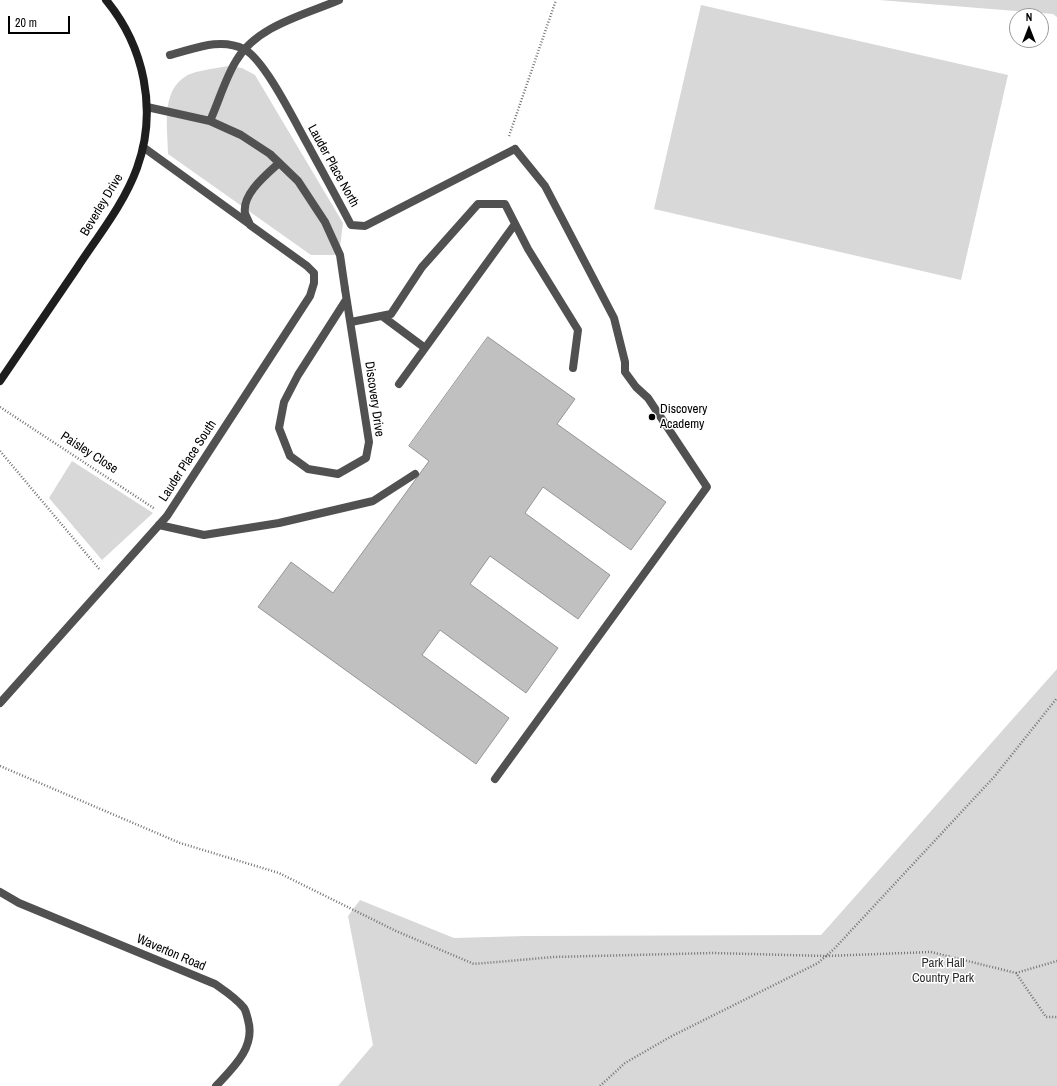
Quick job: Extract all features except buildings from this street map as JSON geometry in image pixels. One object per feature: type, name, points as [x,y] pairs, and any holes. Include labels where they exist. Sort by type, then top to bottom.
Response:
[{"type":"street","name":"Beverley Drive","points":[[0,381],[118,207],[137,168],[143,147],[146,108],[143,72],[129,34],[116,12],[106,0]]},
{"type":"street","points":[[210,121],[236,61],[249,44],[271,28],[339,0]]},
{"type":"street","points":[[170,55],[215,43],[228,44],[245,49]]},
{"type":"street","name":"Lauder Place North","points":[[245,49],[264,70],[282,97],[351,225],[365,226],[515,150]]},
{"type":"street","name":"Discovery Drive","points":[[146,108],[210,121],[241,135],[270,154],[298,181],[325,222],[340,255],[369,442],[366,458],[338,474],[308,468],[290,456],[279,428],[284,402],[298,375],[346,300]]},
{"type":"street","name":"Lauder Place South","points":[[0,703],[108,580],[167,516],[312,290],[314,273],[250,224],[143,147]]},
{"type":"street","points":[[495,779],[707,487],[648,398],[636,387],[625,372],[625,362],[614,318],[545,186],[515,150]]},
{"type":"street","points":[[250,224],[245,214],[245,204],[252,192],[279,163]]},
{"type":"street","points":[[351,322],[391,314],[422,266],[478,204],[505,204],[528,249],[578,330],[573,368]]},
{"type":"street","points":[[399,384],[516,224]]},
{"type":"street","points":[[382,316],[425,348]]},
{"type":"street","points":[[159,525],[204,535],[279,523],[373,500],[415,474]]},
{"type":"street","name":"Waverton Road","points":[[0,892],[19,903],[215,984],[232,996],[245,1009],[250,1027],[248,1045],[238,1060],[216,1086]]},
{"type":"path","points":[[515,150],[507,140],[556,0]]},
{"type":"path","name":"Paisley Close","points":[[0,408],[167,516]]},
{"type":"path","points":[[0,451],[108,580]]},
{"type":"path","points":[[600,1086],[625,1063],[670,1037],[806,970],[826,956],[994,777],[1057,698]]},
{"type":"path","points":[[0,766],[180,843],[279,873],[396,931],[474,964],[554,957],[713,953],[826,956],[931,952],[1016,974],[1057,961]]},
{"type":"path","points":[[1016,974],[1046,1017],[1057,1017]]},
{"type":"green space","points":[[879,0],[1057,0],[1057,17],[1053,14],[1049,14],[1049,8],[1009,8],[1009,10]]},
{"type":"green space","points":[[701,5],[1008,75],[961,280],[654,209]]},
{"type":"green space","points":[[228,66],[242,68],[255,75],[343,223],[340,247],[334,255],[311,255],[168,154],[167,111],[172,91],[186,76],[206,70]]},
{"type":"green space","points":[[72,461],[153,513],[102,560],[49,498]]},
{"type":"green space","name":"Park Hall Country Park","points":[[1057,669],[1057,1086],[338,1086],[373,1045],[348,916],[360,900],[454,938],[525,936],[821,935]]},
{"type":"place","name":"Discovery Academy","points":[[652,417]]}]
